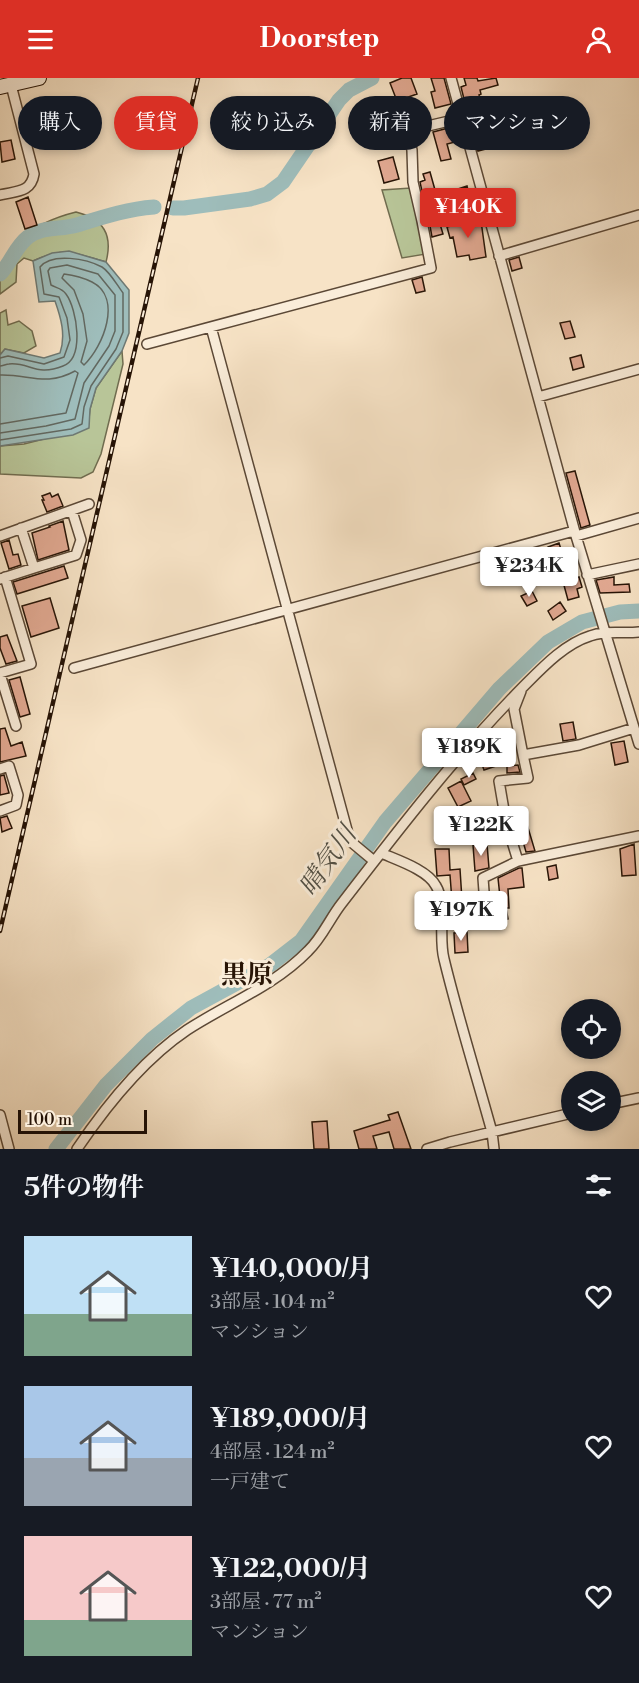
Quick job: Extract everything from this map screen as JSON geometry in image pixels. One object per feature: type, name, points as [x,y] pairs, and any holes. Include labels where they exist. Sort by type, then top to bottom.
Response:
[{"type":"street","points":[[0,195],[27,189],[32,184],[34,174],[5,86],[39,78]]},
{"type":"street","points":[[451,78],[456,96]]},
{"type":"street","points":[[147,344],[431,268],[413,182],[412,150],[408,135],[416,129],[444,122]]},
{"type":"street","points":[[471,150],[575,533],[639,744]]},
{"type":"street","points":[[422,220],[486,206]]},
{"type":"street","points":[[500,256],[639,215]]},
{"type":"street","points":[[211,327],[350,841],[373,860]]},
{"type":"street","points":[[538,397],[639,369]]},
{"type":"street","points":[[0,536],[89,504]]},
{"type":"street","points":[[16,726],[0,673],[31,664],[2,578],[76,555],[81,540],[72,511]]},
{"type":"street","points":[[74,668],[287,609],[639,518]]},
{"type":"street","points":[[21,528],[34,568]]},
{"type":"street","points":[[587,575],[639,564]]},
{"type":"street","points":[[77,1149],[116,1096],[184,1032],[267,984],[311,949],[373,860],[463,751],[549,662],[588,636],[605,632],[639,632]]},
{"type":"street","points":[[518,861],[506,822],[499,782],[528,778],[514,709],[522,688]]},
{"type":"street","points":[[523,755],[579,746],[634,728]]},
{"type":"street","points":[[0,768],[9,766],[18,795],[16,805],[0,812]]},
{"type":"street","points":[[442,922],[486,919],[483,878],[518,861],[639,836]]},
{"type":"street","points":[[381,853],[410,866],[437,886],[442,922],[443,957],[492,1132],[494,1149]]},
{"type":"street","points":[[621,1102],[639,1098]]},
{"type":"street","points":[[0,1115],[9,1149]]},
{"type":"street","points":[[427,1149],[561,1116]]},
{"type":"green space","points":[[411,188],[426,254],[402,258],[382,190]]},
{"type":"green space","points":[[76,212],[93,219],[104,229],[108,244],[106,262],[70,252],[44,256],[33,261],[24,258],[17,264],[16,282],[0,294],[0,266],[21,239],[47,222]]},
{"type":"green space","points":[[6,310],[8,325],[19,321],[32,331],[36,346],[24,353],[5,349],[0,355],[0,313]]},
{"type":"green space","points":[[122,351],[123,364],[101,454],[93,472],[81,478],[0,474],[0,446],[24,444],[88,428],[96,388]]},
{"type":"water","points":[[69,251],[106,262],[129,290],[129,333],[122,351],[96,388],[90,409],[89,428],[73,435],[0,446],[0,355],[5,349],[44,358],[60,353],[62,346],[62,327],[55,301],[39,302],[33,261],[52,253]]},
{"type":"building","points":[[402,78],[411,78],[417,94],[395,96],[390,83]]},
{"type":"building","points":[[431,78],[444,78],[449,96],[444,96],[444,106],[435,108],[431,92],[435,91]]},
{"type":"building","points":[[464,78],[477,78],[478,81],[496,78],[498,85],[480,90],[479,96],[463,96],[461,87],[466,85]]},
{"type":"building","points":[[444,129],[444,150],[449,150],[451,159],[441,161],[433,132]]},
{"type":"building","points":[[11,140],[15,159],[2,162],[0,142]]},
{"type":"building","points":[[393,157],[399,179],[384,183],[378,161]]},
{"type":"building","points":[[430,172],[437,197],[459,191],[458,189],[467,186],[470,199],[426,210],[420,182],[425,180],[423,174]]},
{"type":"building","points":[[28,197],[37,225],[25,229],[16,202]]},
{"type":"building","points":[[472,216],[474,223],[481,221],[486,257],[470,260],[469,255],[457,257],[453,237],[450,238],[447,227],[462,223],[461,219]]},
{"type":"building","points":[[440,224],[443,234],[432,237],[430,226]]},
{"type":"building","points":[[519,257],[522,268],[512,271],[509,260]]},
{"type":"building","points":[[422,277],[425,291],[416,293],[412,280]]},
{"type":"building","points":[[570,321],[575,337],[565,339],[560,323]]},
{"type":"building","points":[[581,355],[584,367],[573,370],[570,358]]},
{"type":"building","points":[[575,471],[590,525],[581,528],[566,473]]},
{"type":"building","points":[[50,493],[52,497],[58,494],[63,506],[47,512],[42,496]]},
{"type":"building","points":[[63,521],[69,550],[38,560],[32,533]]},
{"type":"building","points":[[9,540],[13,555],[18,554],[21,565],[9,569],[1,543]]},
{"type":"building","points":[[559,543],[572,579],[579,577],[582,587],[577,589],[579,597],[568,600],[562,578],[557,580],[548,547]]},
{"type":"building","points":[[64,566],[68,578],[17,594],[13,582]]},
{"type":"building","points":[[614,577],[614,585],[629,584],[630,592],[600,593],[596,580]]},
{"type":"building","points":[[532,591],[537,601],[527,606],[521,596]]},
{"type":"building","points":[[50,598],[59,628],[31,637],[22,606]]},
{"type":"building","points":[[560,602],[566,611],[553,620],[548,611]]},
{"type":"building","points":[[7,635],[17,661],[6,664],[0,648],[0,637]]},
{"type":"building","points":[[20,677],[30,714],[20,717],[9,680]]},
{"type":"building","points":[[573,722],[576,739],[563,741],[560,724]]},
{"type":"building","points":[[5,728],[11,746],[22,742],[26,756],[0,762],[0,729]]},
{"type":"building","points":[[624,741],[628,762],[615,765],[611,743]]},
{"type":"building","points":[[490,749],[496,766],[484,770],[478,753]]},
{"type":"building","points":[[518,765],[520,772],[507,773],[507,766]]},
{"type":"building","points":[[473,773],[476,779],[464,785],[461,779]]},
{"type":"building","points":[[4,775],[9,793],[0,795],[0,776]]},
{"type":"building","points":[[461,781],[471,801],[458,807],[448,788]]},
{"type":"building","points":[[457,812],[458,827],[454,827],[455,842],[444,843],[443,833],[438,833],[438,824],[445,823],[445,813]]},
{"type":"building","points":[[7,816],[12,828],[2,832],[0,818]]},
{"type":"building","points":[[526,821],[535,851],[526,852],[518,824]]},
{"type":"building","points":[[501,829],[504,837],[491,840],[489,833]]},
{"type":"building","points":[[487,844],[489,868],[475,871],[473,845]]},
{"type":"building","points":[[634,844],[636,875],[622,876],[620,849]]},
{"type":"building","points":[[435,849],[449,849],[450,870],[460,869],[462,900],[452,901],[450,875],[437,876]]},
{"type":"building","points":[[556,865],[558,878],[549,880],[547,867]]},
{"type":"building","points":[[522,868],[524,887],[508,889],[509,908],[506,908],[508,919],[492,922],[492,913],[495,913],[494,897],[500,897],[498,878]]},
{"type":"building","points":[[452,905],[457,910],[452,915],[447,910]]},
{"type":"building","points":[[467,932],[468,952],[455,953],[454,933]]},
{"type":"building","points":[[398,1112],[411,1149],[394,1149],[389,1132],[373,1136],[377,1149],[359,1149],[354,1131],[390,1120],[388,1115]]},
{"type":"building","points":[[327,1121],[329,1149],[314,1149],[312,1122]]},
{"type":"waterway","points":[[173,208],[250,199],[267,194],[283,182],[339,100],[349,90],[372,78]]},
{"type":"waterway","points":[[0,274],[20,245],[34,234],[77,225],[125,211],[154,207]]},
{"type":"waterway","name":"晴気川","points":[[56,1149],[106,1085],[152,1039],[191,1008],[270,965],[301,941],[385,822],[499,689],[548,642],[582,622],[620,612],[639,611]]},
{"type":"railway","points":[[0,931],[198,78]]},
{"type":"district","name":"黒原","points":[[247,975]]}]
